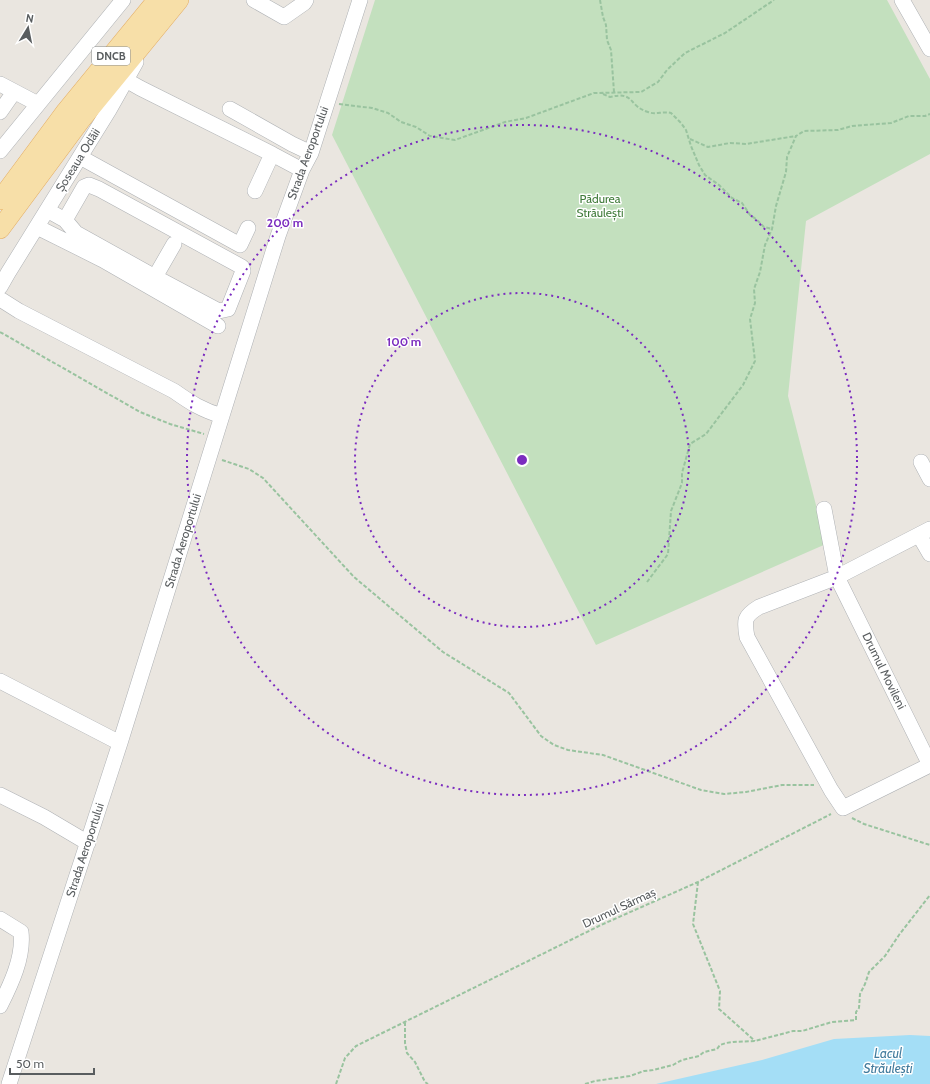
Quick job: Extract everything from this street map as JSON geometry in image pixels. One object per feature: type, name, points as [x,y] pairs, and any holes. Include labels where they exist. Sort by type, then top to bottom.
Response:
[{"type":"main road","name":"Șoseaua Odăii","points":[[0,229],[73,116],[157,0]]},
{"type":"main road","name":"Șoseaua Odăii","points":[[0,200],[73,116],[152,32],[179,0]]},
{"type":"street","points":[[0,151],[123,0]]},
{"type":"street","points":[[254,0],[284,17],[306,0]]},
{"type":"street","name":"Strada Aeroportului","points":[[9,1084],[120,743],[278,236],[302,170],[311,152],[360,0]]},
{"type":"street","points":[[902,0],[930,49]]},
{"type":"street","name":"Șoseaua Odăii","points":[[0,287],[109,110],[152,32]]},
{"type":"street","points":[[126,80],[302,170]]},
{"type":"street","points":[[0,84],[38,104]]},
{"type":"street","points":[[0,112],[14,92]]},
{"type":"street","points":[[230,109],[292,144],[311,152]]},
{"type":"street","points":[[255,191],[272,154]]},
{"type":"street","points":[[80,157],[240,244],[248,228]]},
{"type":"street","points":[[47,210],[65,220],[76,233],[155,277],[219,311],[228,310],[243,271],[242,267],[89,186],[84,188],[65,220]]},
{"type":"street","points":[[36,227],[103,260],[218,326]]},
{"type":"street","points":[[155,277],[174,244]]},
{"type":"street","points":[[0,299],[19,311],[174,391],[206,411],[222,416]]},
{"type":"street","points":[[921,462],[930,479]]},
{"type":"street","name":"Drumul Movileni","points":[[824,509],[837,577],[930,765]]},
{"type":"street","points":[[930,554],[925,532],[837,577],[759,607],[750,612],[745,618],[747,637],[831,790],[843,808],[930,765]]},
{"type":"street","points":[[0,681],[120,743]]},
{"type":"street","points":[[0,795],[44,817],[88,843]]},
{"type":"street","points":[[0,919],[21,932],[22,942],[12,979],[0,1006]]},
{"type":"path","points":[[600,0],[603,17],[608,32],[607,40],[611,50],[614,93]]},
{"type":"path","points":[[327,102],[372,108],[388,113],[401,122],[416,127],[430,136],[455,140],[505,122],[526,118],[594,93],[641,92],[658,82],[667,70],[685,53],[725,33],[774,0]]},
{"type":"path","points":[[602,93],[610,97],[620,94],[625,95],[636,105],[649,113],[670,113],[686,130],[698,165],[705,175],[719,185],[732,198],[742,203],[750,215],[764,227],[772,229]]},
{"type":"path","points":[[689,139],[708,147],[730,143],[746,144],[796,136],[804,132],[838,130],[852,126],[891,123],[909,116],[925,116],[930,114]]},
{"type":"path","points":[[647,582],[668,554],[671,511],[682,483],[682,473],[690,444],[706,434],[743,385],[755,361],[750,319],[755,303],[754,289],[760,272],[765,245],[772,229],[776,206],[786,172],[787,157],[796,136]]},
{"type":"path","points":[[0,332],[140,412],[170,424],[214,438]]},
{"type":"path","points":[[209,457],[249,469],[263,478],[354,577],[443,652],[509,693],[541,736],[554,745],[568,750],[602,755],[702,790],[724,794],[746,792],[782,785],[814,785],[831,790]]},
{"type":"path","points":[[843,808],[852,818],[864,824],[930,845]]},
{"type":"path","name":"Drumul Sărmaș","points":[[336,1084],[345,1058],[356,1046],[601,925],[698,882],[843,808]]},
{"type":"path","points":[[698,882],[693,924],[720,991],[719,1009],[755,1041]]},
{"type":"path","points":[[585,1084],[595,1081],[630,1076],[644,1071],[673,1065],[682,1060],[699,1056],[704,1052],[717,1049],[720,1045],[726,1043],[755,1041],[793,1031],[802,1031],[832,1022],[856,1020],[856,1012],[859,1008],[860,994],[869,972],[885,956],[899,935],[930,895]]},
{"type":"path","points":[[405,1022],[404,1043],[407,1053],[415,1062],[425,1082],[428,1084]]},
{"type":"green space","name":"Pădurea Străulești","points":[[375,0],[887,0],[930,79],[930,154],[806,221],[788,396],[826,544],[596,645],[332,135]]},
{"type":"water","name":"Lacul Străulești","points":[[910,1035],[930,1036],[930,1084],[656,1084],[762,1060],[834,1039]]}]
